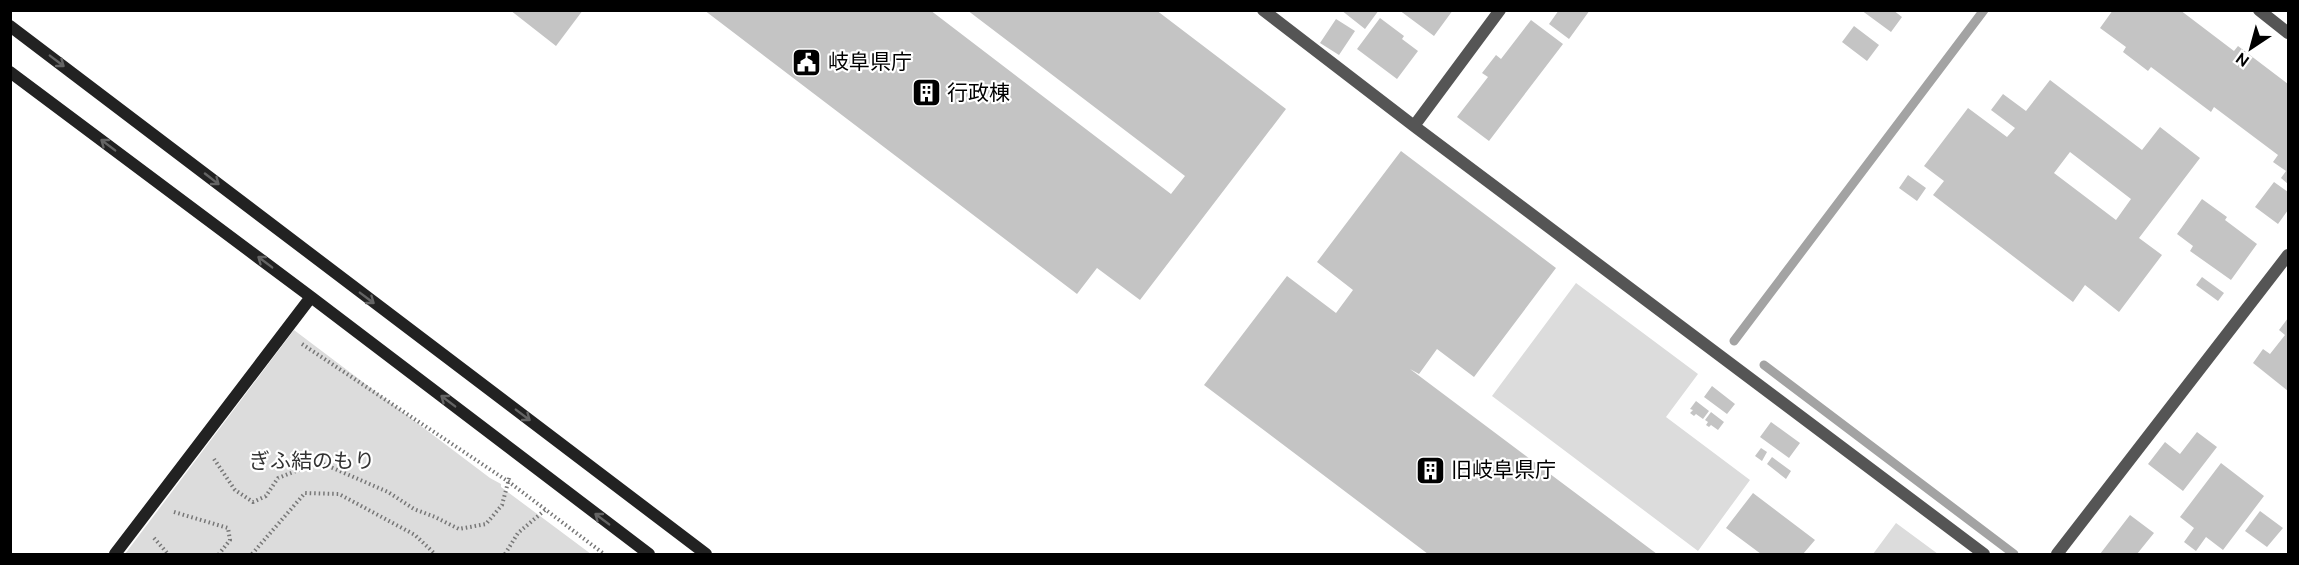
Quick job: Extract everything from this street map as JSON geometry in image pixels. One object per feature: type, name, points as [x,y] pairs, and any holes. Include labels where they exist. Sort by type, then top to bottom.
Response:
[{"type":"street","points":[[1263,10],[1984,555]]},
{"type":"street","points":[[1414,126],[1500,10]]},
{"type":"street","points":[[2259,10],[2289,33]]},
{"type":"street","points":[[10,26],[705,555]]},
{"type":"street","points":[[10,72],[311,297],[649,555]]},
{"type":"street","points":[[2057,555],[2289,255]]},
{"type":"street","points":[[115,555],[311,297]]},
{"type":"path","points":[[284,333],[509,482],[604,555]]},
{"type":"path","points":[[201,441],[235,490],[253,502],[266,496],[278,478],[319,462],[388,492],[414,509],[459,529],[486,524],[502,505],[515,452]]},
{"type":"path","points":[[505,555],[518,533],[566,492]]},
{"type":"path","points":[[252,555],[306,493],[339,494],[415,535],[435,555]]},
{"type":"path","points":[[152,506],[228,528],[230,540],[219,555]]},
{"type":"green space","points":[[1576,283],[1698,374],[1666,417],[1750,480],[1698,551],[1492,396]]},
{"type":"green space","name":"ぎふ結のもり","points":[[294,330],[501,484],[501,487],[591,554],[125,554]]},
{"type":"green space","points":[[1896,523],[1938,554],[1873,554]]},
{"type":"building","points":[[510,10],[583,10],[556,46]]},
{"type":"building","name":"行政棟","points":[[704,10],[930,10],[1171,194],[1185,176],[967,10],[1156,10],[1286,109],[1140,300],[1097,268],[1077,294]]},
{"type":"building","points":[[1341,10],[1379,10],[1365,29]]},
{"type":"building","points":[[1399,10],[1453,10],[1434,36]]},
{"type":"building","points":[[1559,10],[1590,10],[1569,39],[1549,24]]},
{"type":"building","points":[[1861,10],[1893,10],[1902,17],[1891,32]]},
{"type":"building","points":[[2113,10],[2180,10],[2234,51],[2238,46],[2288,84],[2288,184],[2281,178],[2286,171],[2273,162],[2278,155],[2214,107],[2211,112],[2151,67],[2148,71],[2123,52],[2126,47],[2100,28]]},
{"type":"building","points":[[1380,18],[1404,36],[1402,39],[1418,51],[1397,79],[1357,49]]},
{"type":"building","points":[[1336,19],[1355,31],[1339,55],[1320,43]]},
{"type":"building","points":[[1531,20],[1563,44],[1489,141],[1457,117],[1488,77],[1482,73],[1496,55],[1501,59]]},
{"type":"building","points":[[1854,26],[1879,45],[1867,61],[1842,42]]},
{"type":"building","points":[[2050,80],[2142,150],[2160,127],[2200,158],[2139,238],[2162,255],[2119,312],[2085,285],[2073,302],[1933,195],[1944,181],[1924,166],[1968,108],[2007,137],[2015,128],[1991,110],[2003,94],[2026,111]],"holes":[[[2070,152],[2131,199],[2116,220],[2054,173]]]},
{"type":"building","name":"旧岐阜県庁","points":[[1401,151],[1556,268],[1474,377],[1437,349],[1419,374],[1410,369],[1657,554],[1428,554],[1204,385],[1287,276],[1336,313],[1353,290],[1317,262]]},
{"type":"building","points":[[1908,175],[1926,188],[1917,201],[1899,188]]},
{"type":"building","points":[[2274,182],[2288,192],[2288,210],[2278,224],[2255,207]]},
{"type":"building","points":[[2202,199],[2227,217],[2225,220],[2257,244],[2231,280],[2190,251],[2193,246],[2177,234]]},
{"type":"building","points":[[2202,277],[2224,293],[2218,301],[2196,285]]},
{"type":"building","points":[[2288,318],[2288,391],[2253,363],[2263,349],[2270,354],[2285,335],[2279,330]]},
{"type":"building","points":[[1712,386],[1735,404],[1727,414],[1704,397]]},
{"type":"building","points":[[1696,401],[1709,411],[1703,419],[1690,413]]},
{"type":"building","points":[[1711,412],[1724,422],[1718,430],[1711,425],[1709,427],[1706,425],[1708,422],[1705,420]]},
{"type":"building","points":[[1771,422],[1800,443],[1789,458],[1760,437]]},
{"type":"building","points":[[2197,432],[2217,447],[2183,491],[2148,464],[2165,442],[2180,454]]},
{"type":"building","points":[[1761,448],[1767,452],[1762,461],[1755,456]]},
{"type":"building","points":[[1772,457],[1791,471],[1786,479],[1767,464]]},
{"type":"building","points":[[2221,463],[2264,496],[2223,550],[2206,537],[2196,551],[2184,542],[2194,528],[2180,517]]},
{"type":"building","points":[[1753,493],[1815,540],[1803,554],[1761,554],[1726,528]]},
{"type":"building","points":[[2260,511],[2283,528],[2267,547],[2245,531]]},
{"type":"building","points":[[2130,515],[2154,533],[2137,554],[2100,554]]},
{"type":"waterway","points":[[1734,341],[1984,10]]},
{"type":"waterway","points":[[1764,365],[2014,554]]},
{"type":"place","name":"岐阜県庁","points":[[807,62]]},
{"type":"place","name":"行政棟","points":[[926,93]]},
{"type":"place","name":"旧岐阜県庁","points":[[1430,470]]}]
